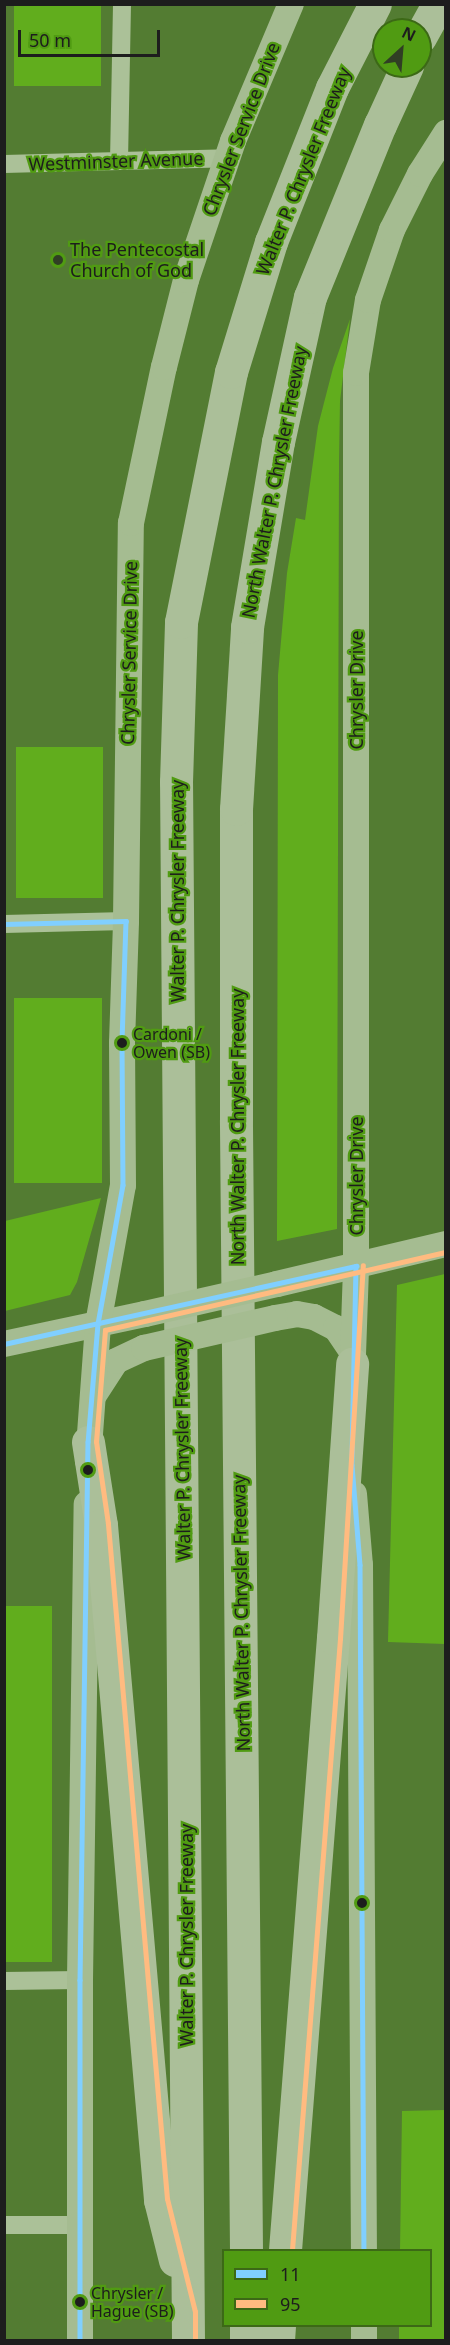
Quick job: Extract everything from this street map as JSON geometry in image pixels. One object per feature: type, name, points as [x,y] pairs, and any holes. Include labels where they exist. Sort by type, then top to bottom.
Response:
[{"type":"highway","name":"Walter P. Chrysler Freeway","points":[[188,2327],[176,794],[181,622],[231,372],[271,242],[332,88],[375,4]]},
{"type":"highway","points":[[430,18],[438,4]]},
{"type":"highway","name":"North Walter P. Chrysler Freeway","points":[[246,2249],[236,1120],[236,809],[247,627],[278,442],[310,297],[401,78]]},
{"type":"highway","points":[[285,2249],[333,1638],[352,1358]]},
{"type":"highway","points":[[88,1437],[100,1525],[160,2200],[188,2327]]},
{"type":"street","points":[[119,161],[122,4]]},
{"type":"street","name":"Chrysler Service Drive","points":[[88,1437],[98,1324],[123,1185],[122,1043],[126,921],[131,523],[186,280],[227,158],[291,4]]},
{"type":"street","name":"Chrysler Drive","points":[[364,2249],[360,1565],[352,1465],[352,1358],[356,1266],[356,373],[368,300],[392,230],[420,174],[446,133]]},
{"type":"street","name":"Westminster Avenue","points":[[4,164],[227,158]]},
{"type":"street","points":[[4,924],[126,921]]},
{"type":"street","points":[[4,1344],[145,1314],[446,1244]]},
{"type":"street","points":[[91,1401],[116,1361],[144,1348],[297,1314],[315,1317],[336,1328],[352,1358]]},
{"type":"street","points":[[80,2340],[80,1980],[88,1437]]},
{"type":"street","points":[[4,1981],[80,1980]]},
{"type":"street","points":[[4,2225],[80,2225]]},
{"type":"green space","points":[[14,5],[101,5],[101,86],[14,86]]},
{"type":"green space","points":[[350,319],[340,401],[339,463],[337,1229],[277,1241],[278,675],[287,573],[296,518],[305,520],[318,426],[333,368]]},
{"type":"green space","points":[[16,747],[103,747],[103,898],[16,898]]},
{"type":"green space","points":[[14,998],[102,998],[102,1183],[14,1183]]},
{"type":"green space","points":[[101,1198],[77,1282],[70,1295],[5,1311],[5,1221]]},
{"type":"green space","points":[[445,1274],[445,1644],[388,1642],[397,1285]]},
{"type":"green space","points":[[5,1606],[52,1606],[52,1962],[5,1962]]},
{"type":"green space","points":[[445,2110],[445,2340],[399,2340],[399,2327],[432,2327],[432,2249],[400,2249],[402,2111]]},
{"type":"transit line","name":"11","points":[[4,924],[126,921],[122,1043],[123,1185],[98,1324],[88,1442],[80,1980],[80,2340]]},
{"type":"transit line","name":"95","points":[[195,2340],[195,2312],[167,2199],[108,1524],[96,1442],[105,1330],[446,1252]]},
{"type":"transit line","name":"11","points":[[4,1344],[356,1266],[352,1465],[360,1565],[364,2249]]},
{"type":"transit line","name":"95","points":[[292,2249],[340,1639],[363,1266]]},
{"type":"place","name":"The Pentecostal Church of God","points":[[58,260]]},
{"type":"place","name":"Cardoni / Owen (SB)","points":[[122,1043]]},
{"type":"place","name":"Chrysler / Hague (SB)","points":[[80,2302]]}]
